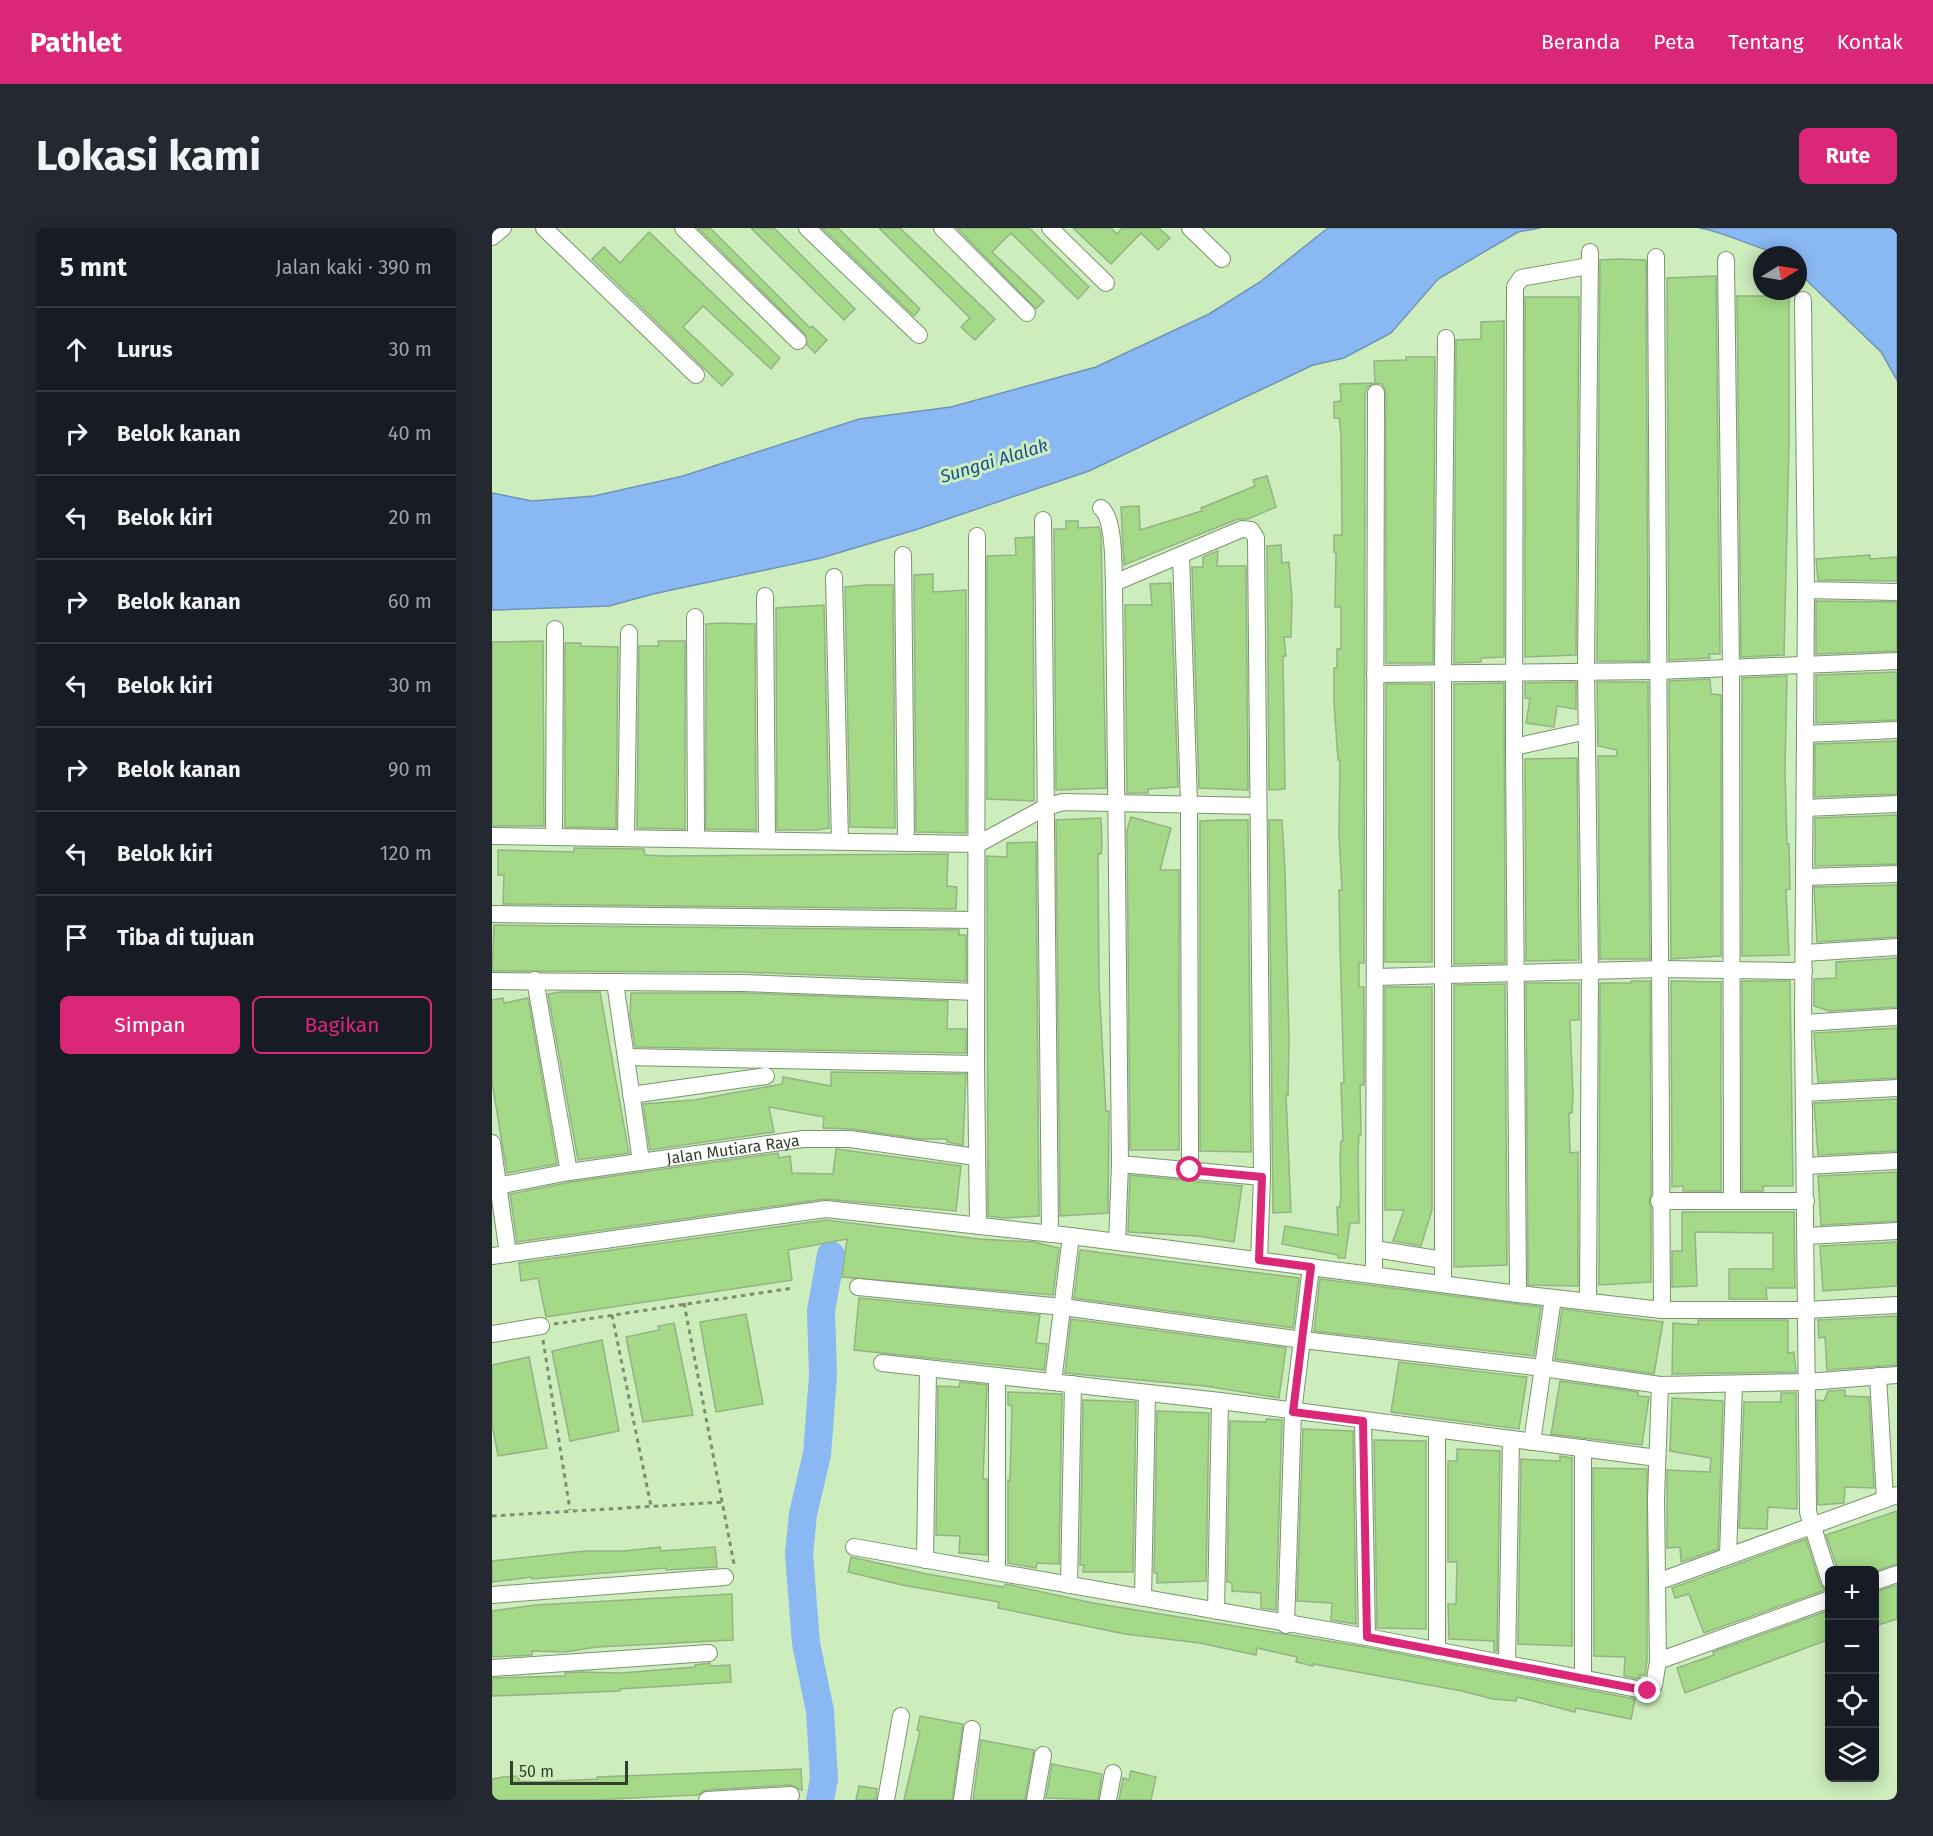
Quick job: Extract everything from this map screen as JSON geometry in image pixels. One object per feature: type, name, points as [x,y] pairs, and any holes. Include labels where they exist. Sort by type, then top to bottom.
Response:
[{"type":"street","points":[[492,237],[503,228]]},
{"type":"street","points":[[544,228],[696,375]]},
{"type":"street","points":[[683,228],[798,341]]},
{"type":"street","points":[[807,228],[919,335]]},
{"type":"street","points":[[942,228],[1027,312]]},
{"type":"street","points":[[1050,228],[1106,283]]},
{"type":"street","points":[[1190,228],[1222,259]]},
{"type":"street","points":[[1656,257],[1657,670],[1662,969],[1659,1201],[1662,1310]]},
{"type":"street","points":[[1518,1294],[1514,747],[1516,283],[1521,278],[1589,259],[1586,670],[1590,971],[1588,1301]]},
{"type":"street","points":[[1726,261],[1731,668],[1731,1199]]},
{"type":"street","points":[[1803,300],[1806,590],[1803,1023],[1807,1236],[1808,1512],[1825,1567]]},
{"type":"street","points":[[1443,1284],[1443,672],[1446,338]]},
{"type":"street","points":[[1374,1275],[1376,393]]},
{"type":"street","points":[[1101,508],[1106,511],[1110,526],[1114,583],[1120,1164],[1118,1242]]},
{"type":"street","points":[[1043,520],[1050,1234]]},
{"type":"street","points":[[1114,583],[1242,529],[1251,530],[1256,538],[1262,1177],[1259,1260]]},
{"type":"street","points":[[977,536],[976,1157],[978,1226]]},
{"type":"street","points":[[903,555],[906,843]]},
{"type":"street","points":[[1180,555],[1189,804],[1190,1170]]},
{"type":"street","points":[[834,577],[840,842]]},
{"type":"street","points":[[1806,590],[1897,592]]},
{"type":"street","points":[[765,596],[767,840]]},
{"type":"street","points":[[695,616],[696,838]]},
{"type":"street","points":[[554,837],[555,629]]},
{"type":"street","points":[[626,837],[629,633]]},
{"type":"street","points":[[1375,674],[1657,670],[1897,661]]},
{"type":"street","points":[[1805,734],[1897,730]]},
{"type":"street","points":[[1514,747],[1587,731]]},
{"type":"street","points":[[492,836],[978,844],[1046,807],[1063,802],[1115,801],[1258,806]]},
{"type":"street","points":[[1805,808],[1897,804]]},
{"type":"street","points":[[1804,877],[1897,874]]},
{"type":"street","points":[[492,914],[976,920]]},
{"type":"street","points":[[1805,952],[1897,947]]},
{"type":"street","points":[[1376,977],[1662,969],[1804,971]]},
{"type":"street","points":[[535,980],[569,1172]]},
{"type":"street","points":[[492,981],[742,983],[976,992]]},
{"type":"street","points":[[615,982],[641,1161]]},
{"type":"street","points":[[1803,1023],[1897,1017]]},
{"type":"street","points":[[626,1057],[976,1064]]},
{"type":"street","points":[[631,1095],[766,1076]]},
{"type":"street","points":[[1804,1093],[1897,1088]]},
{"type":"street","name":"Jalan Mutiara Raya","points":[[495,1186],[641,1161],[833,1138],[976,1157]]},
{"type":"street","points":[[492,1143],[500,1255],[825,1209],[1071,1236],[1518,1294],[1662,1310],[1708,1312],[1807,1310],[1897,1305]]},
{"type":"street","points":[[1806,1166],[1897,1161]]},
{"type":"street","points":[[1120,1164],[1262,1177]]},
{"type":"street","points":[[1659,1201],[1731,1199],[1806,1201]]},
{"type":"street","points":[[1807,1236],[1897,1231]]},
{"type":"street","points":[[1053,1382],[1071,1236]]},
{"type":"street","points":[[1375,1249],[1443,1260]]},
{"type":"street","points":[[1286,1625],[1293,1412],[1311,1267]]},
{"type":"street","points":[[858,1287],[1063,1307],[1660,1385],[1807,1382],[1897,1375]]},
{"type":"street","points":[[1532,1442],[1553,1298]]},
{"type":"street","points":[[492,1334],[541,1326]]},
{"type":"street","points":[[882,1363],[1220,1401],[1657,1458]]},
{"type":"street","points":[[925,1560],[928,1369]]},
{"type":"street","points":[[1657,1582],[1891,1497],[1878,1376]]},
{"type":"street","points":[[997,1377],[997,1572]]},
{"type":"street","points":[[1069,1585],[1073,1384]]},
{"type":"street","points":[[854,1547],[1286,1625],[1367,1637],[1648,1691],[1654,1685],[1658,1660],[1657,1458],[1660,1385]]},
{"type":"street","points":[[1728,1555],[1734,1385]]},
{"type":"street","points":[[1143,1599],[1148,1393]]},
{"type":"street","points":[[1216,1611],[1220,1401]]},
{"type":"street","points":[[1363,1421],[1367,1637]]},
{"type":"street","points":[[1437,1430],[1437,1651]]},
{"type":"street","points":[[1508,1663],[1511,1439]]},
{"type":"street","points":[[1583,1448],[1583,1677]]},
{"type":"street","points":[[1879,1581],[1897,1574]]},
{"type":"street","points":[[492,1594],[725,1577]]},
{"type":"street","points":[[1658,1660],[1825,1601]]},
{"type":"street","points":[[492,1668],[709,1653]]},
{"type":"street","points":[[886,1800],[901,1716]]},
{"type":"street","points":[[962,1800],[972,1729]]},
{"type":"street","points":[[1035,1800],[1043,1755]]},
{"type":"street","points":[[1108,1800],[1113,1773]]},
{"type":"street","points":[[708,1800],[790,1795]]},
{"type":"path","points":[[570,1510],[541,1326],[793,1288]]},
{"type":"path","points":[[684,1304],[735,1566],[732,1576],[725,1577]]},
{"type":"path","points":[[612,1315],[651,1506]]},
{"type":"path","points":[[492,1516],[724,1502]]},
{"type":"water","name":"Sungai Alalak","points":[[1328,228],[1540,228],[1518,232],[1438,279],[1391,333],[1344,358],[1313,365],[1089,471],[915,530],[821,558],[653,594],[609,606],[492,610],[492,493],[532,501],[594,496],[683,476],[859,419],[951,407],[1096,367],[1209,314],[1260,282]]},
{"type":"water","points":[[1699,228],[1897,228],[1897,380],[1881,352],[1807,281],[1807,246],[1755,246]]},
{"type":"building","points":[[698,228],[710,228],[810,328],[812,326],[827,340],[815,353],[807,345],[805,334]]},
{"type":"building","points":[[751,228],[774,228],[855,309],[844,320]]},
{"type":"building","points":[[822,228],[838,228],[920,309],[914,316]]},
{"type":"building","points":[[879,228],[900,228],[995,319],[975,340],[961,327],[970,318]]},
{"type":"building","points":[[957,228],[1029,228],[1089,287],[1078,299],[1011,233],[992,252],[1044,301],[1036,309]]},
{"type":"building","points":[[1073,228],[1111,228],[1117,234],[1122,228],[1159,228],[1170,238],[1158,250],[1141,233],[1111,264]]},
{"type":"building","points":[[649,232],[780,358],[771,369],[703,306],[683,327],[733,374],[722,386],[592,259],[604,247],[620,263]]},
{"type":"building","points":[[1600,260],[1646,260],[1648,661],[1597,661]]},
{"type":"building","points":[[1716,276],[1720,654],[1709,654],[1710,658],[1669,660],[1667,278]]},
{"type":"building","points":[[1737,296],[1753,296],[1753,300],[1789,300],[1789,443],[1784,655],[1741,657]]},
{"type":"building","points":[[1525,297],[1579,297],[1576,655],[1525,657]]},
{"type":"building","points":[[1504,321],[1504,657],[1481,658],[1481,662],[1454,663],[1456,340],[1481,339],[1481,322]]},
{"type":"building","points":[[1406,357],[1435,357],[1433,663],[1386,663],[1386,393],[1382,384],[1375,383],[1374,361],[1406,360]]},
{"type":"building","points":[[1375,383],[1367,387],[1365,393],[1364,963],[1359,963],[1359,987],[1364,987],[1364,1085],[1360,1085],[1359,1223],[1350,1223],[1345,1258],[1338,1258],[1338,1255],[1282,1244],[1285,1226],[1338,1235],[1337,1207],[1340,1207],[1340,1159],[1341,1141],[1343,1141],[1341,1083],[1344,1083],[1339,890],[1342,890],[1339,834],[1340,760],[1338,760],[1334,703],[1334,668],[1337,668],[1337,649],[1341,649],[1341,607],[1335,607],[1334,535],[1342,535],[1341,435],[1339,418],[1334,418],[1334,402],[1341,401],[1340,384]]},
{"type":"building","points":[[1267,476],[1276,507],[1248,519],[1238,519],[1124,565],[1121,507],[1139,506],[1140,530],[1202,511],[1201,508],[1255,486],[1253,480]]},
{"type":"building","points":[[1066,521],[1078,521],[1078,528],[1099,527],[1101,534],[1106,788],[1056,790],[1054,529],[1066,529]]},
{"type":"building","points":[[1033,537],[1034,801],[987,799],[987,556],[1016,555],[1015,538]]},
{"type":"building","points":[[1281,545],[1282,563],[1289,562],[1292,599],[1291,637],[1284,637],[1286,656],[1283,656],[1285,789],[1269,790],[1267,546]]},
{"type":"building","points":[[1218,551],[1217,566],[1246,566],[1248,790],[1199,788],[1192,567],[1203,567],[1203,557]]},
{"type":"building","points":[[1870,555],[1870,559],[1897,557],[1897,581],[1818,580],[1816,559]]},
{"type":"building","points":[[933,574],[933,592],[966,590],[966,833],[916,832],[914,575]]},
{"type":"building","points":[[1171,583],[1178,787],[1148,789],[1148,793],[1127,793],[1125,605],[1152,605],[1150,584]]},
{"type":"building","points":[[893,585],[895,828],[850,827],[845,587]]},
{"type":"building","points":[[1816,601],[1897,602],[1897,651],[1816,654]]},
{"type":"building","points":[[824,605],[829,828],[777,830],[776,608]]},
{"type":"building","points":[[706,624],[755,624],[756,830],[706,829]]},
{"type":"building","points":[[543,641],[544,826],[492,826],[492,642]]},
{"type":"building","points":[[658,641],[685,641],[685,829],[637,828],[639,646],[659,646]]},
{"type":"building","points":[[565,643],[618,647],[616,828],[565,827]]},
{"type":"building","points":[[1897,672],[1897,720],[1816,723],[1816,675]]},
{"type":"building","points":[[1787,676],[1785,770],[1790,889],[1786,890],[1789,955],[1742,956],[1742,678]]},
{"type":"building","points":[[1710,679],[1711,694],[1721,695],[1721,956],[1671,959],[1669,681]]},
{"type":"building","points":[[1576,682],[1576,709],[1557,706],[1554,727],[1526,723],[1530,699],[1525,698],[1525,683]]},
{"type":"building","points":[[1597,682],[1648,682],[1650,959],[1600,959],[1598,756],[1617,756],[1617,750],[1598,746]]},
{"type":"building","points":[[1504,683],[1505,963],[1454,964],[1454,684]]},
{"type":"building","points":[[1386,684],[1432,684],[1432,962],[1385,962]]},
{"type":"building","points":[[1897,741],[1897,794],[1815,797],[1815,744]]},
{"type":"building","points":[[1577,758],[1579,960],[1526,961],[1525,759]]},
{"type":"building","points":[[1897,815],[1897,864],[1815,866],[1815,818]]},
{"type":"building","points":[[1131,817],[1171,828],[1160,870],[1179,870],[1179,1150],[1130,1150],[1127,830]]},
{"type":"building","points":[[1101,818],[1102,846],[1101,854],[1098,854],[1099,985],[1106,1111],[1109,1111],[1108,1213],[1060,1216],[1056,820]]},
{"type":"building","points":[[1248,820],[1251,1152],[1200,1151],[1200,821]]},
{"type":"building","points":[[1269,820],[1282,820],[1285,870],[1289,1039],[1288,1095],[1286,1095],[1291,1212],[1273,1213]]},
{"type":"building","points":[[1036,842],[1039,1216],[1004,1218],[988,1216],[987,856],[1007,857],[1007,843]]},
{"type":"building","points":[[574,848],[644,849],[645,855],[665,856],[948,854],[947,886],[957,887],[956,909],[503,904],[504,875],[498,875],[498,850],[574,852]]},
{"type":"building","points":[[1897,885],[1897,937],[1817,942],[1814,887]]},
{"type":"building","points":[[494,925],[959,930],[959,935],[966,935],[966,981],[742,972],[492,971]]},
{"type":"building","points":[[1897,958],[1897,1007],[1829,1011],[1814,1006],[1814,979],[1836,978],[1836,962]]},
{"type":"building","points":[[1631,981],[1650,981],[1651,1282],[1599,1285],[1600,983],[1631,983]]},
{"type":"building","points":[[1671,981],[1721,982],[1721,1191],[1683,1191],[1683,1186],[1672,1187]]},
{"type":"building","points":[[1742,981],[1790,981],[1793,1186],[1763,1186],[1763,1191],[1742,1191]]},
{"type":"building","points":[[1526,983],[1579,983],[1579,1020],[1570,1020],[1573,1095],[1572,1113],[1569,1113],[1570,1153],[1578,1152],[1578,1286],[1528,1285]]},
{"type":"building","points":[[1505,984],[1507,1265],[1454,1267],[1454,985]]},
{"type":"building","points":[[1385,987],[1432,987],[1432,1210],[1421,1246],[1393,1241],[1404,1210],[1385,1210]]},
{"type":"building","points":[[600,992],[629,1153],[578,1160],[548,994]]},
{"type":"building","points":[[631,993],[742,993],[948,1001],[947,1029],[966,1029],[966,1053],[635,1047],[630,1015]]},
{"type":"building","points":[[503,998],[504,1003],[528,998],[557,1164],[507,1173],[492,1082],[492,1000]]},
{"type":"building","points":[[1897,1028],[1897,1078],[1818,1082],[1814,1033]]},
{"type":"building","points":[[831,1072],[966,1074],[963,1145],[947,1142],[947,1139],[921,1139],[851,1129],[823,1128],[824,1117],[769,1107],[774,1132],[650,1150],[643,1104],[694,1100],[782,1084],[783,1077],[831,1086]]},
{"type":"building","points":[[1897,1099],[1897,1151],[1818,1155],[1814,1103]]},
{"type":"building","points":[[836,1149],[961,1166],[956,1211],[825,1199],[517,1242],[510,1194],[571,1182],[778,1153],[779,1158],[790,1156],[792,1173],[833,1174]]},
{"type":"building","points":[[1897,1172],[1897,1221],[1821,1225],[1818,1176]]},
{"type":"building","points":[[1130,1175],[1242,1186],[1234,1242],[1197,1236],[1128,1232]]},
{"type":"building","points":[[1682,1212],[1794,1212],[1795,1288],[1766,1288],[1767,1299],[1729,1299],[1729,1269],[1773,1269],[1773,1233],[1695,1232],[1697,1286],[1672,1287],[1672,1251],[1682,1251]]},
{"type":"building","points":[[826,1220],[979,1239],[1034,1242],[1059,1248],[1053,1295],[842,1277],[847,1239],[788,1250],[792,1280],[546,1317],[538,1278],[521,1281],[519,1263]]},
{"type":"building","points":[[1897,1242],[1897,1286],[1823,1291],[1820,1246]]},
{"type":"building","points":[[1080,1250],[1299,1278],[1293,1328],[1074,1298]]},
{"type":"building","points":[[1320,1279],[1541,1307],[1534,1356],[1314,1331]]},
{"type":"building","points":[[859,1298],[1040,1315],[1036,1343],[1047,1344],[1044,1370],[854,1350]]},
{"type":"building","points":[[1562,1309],[1663,1322],[1654,1374],[1555,1359]]},
{"type":"building","points":[[746,1314],[763,1404],[716,1412],[700,1322]]},
{"type":"building","points":[[1897,1316],[1897,1365],[1827,1370],[1825,1337],[1819,1338],[1818,1320]]},
{"type":"building","points":[[1071,1319],[1286,1348],[1279,1398],[1205,1386],[1065,1373]]},
{"type":"building","points":[[1698,1320],[1788,1320],[1788,1353],[1794,1352],[1796,1372],[1672,1374],[1673,1323],[1698,1325]]},
{"type":"building","points":[[674,1323],[693,1415],[643,1422],[626,1337],[659,1330],[658,1326]]},
{"type":"building","points":[[602,1340],[619,1431],[570,1441],[552,1351]]},
{"type":"building","points":[[529,1357],[547,1448],[498,1456],[492,1424],[492,1365]]},
{"type":"building","points":[[1399,1362],[1527,1377],[1519,1429],[1391,1412]]},
{"type":"building","points":[[1560,1381],[1638,1392],[1638,1396],[1649,1397],[1642,1445],[1551,1434]]},
{"type":"building","points":[[960,1382],[987,1385],[983,1479],[987,1479],[987,1555],[959,1553],[960,1536],[936,1535],[938,1386],[959,1387]]},
{"type":"building","points":[[1845,1390],[1845,1396],[1869,1397],[1874,1488],[1845,1487],[1844,1503],[1818,1505],[1817,1400],[1824,1401],[1828,1391]]},
{"type":"building","points":[[1008,1392],[1062,1394],[1059,1564],[1037,1563],[1036,1568],[1008,1563],[1008,1480],[1010,1481],[1012,1406],[1008,1405]]},
{"type":"building","points":[[1781,1393],[1796,1393],[1797,1509],[1768,1507],[1767,1529],[1739,1528],[1744,1402],[1781,1402]]},
{"type":"building","points":[[1672,1398],[1723,1401],[1718,1549],[1681,1562],[1680,1547],[1667,1548],[1667,1470],[1710,1472],[1711,1458],[1670,1451]]},
{"type":"building","points":[[1083,1400],[1136,1402],[1133,1572],[1083,1572],[1084,1565],[1080,1565]]},
{"type":"building","points":[[1157,1411],[1209,1413],[1206,1581],[1157,1583],[1157,1573],[1154,1573]]},
{"type":"building","points":[[1266,1419],[1282,1420],[1276,1610],[1261,1608],[1261,1593],[1232,1591],[1232,1583],[1227,1582],[1230,1421],[1266,1422]]},
{"type":"building","points":[[1303,1429],[1353,1431],[1356,1624],[1331,1620],[1332,1603],[1297,1601]]},
{"type":"building","points":[[1374,1440],[1426,1441],[1426,1629],[1377,1628]]},
{"type":"building","points":[[1457,1449],[1500,1451],[1497,1651],[1494,1651],[1494,1641],[1449,1639],[1448,1604],[1456,1604],[1457,1562],[1448,1562],[1448,1461],[1457,1461]]},
{"type":"building","points":[[1560,1456],[1572,1458],[1572,1646],[1518,1644],[1521,1459],[1560,1461]]},
{"type":"building","points":[[1593,1468],[1647,1469],[1647,1660],[1645,1675],[1640,1675],[1640,1679],[1624,1676],[1625,1657],[1594,1656]]},
{"type":"building","points":[[1897,1511],[1897,1564],[1879,1570],[1879,1566],[1837,1566],[1826,1535]]},
{"type":"building","points":[[1806,1539],[1820,1584],[1825,1590],[1704,1633],[1689,1594],[1675,1598],[1672,1588]]},
{"type":"building","points":[[660,1547],[661,1551],[715,1547],[717,1567],[666,1570],[666,1568],[492,1582],[492,1561],[585,1551],[624,1551]]},
{"type":"building","points":[[851,1557],[927,1574],[1003,1587],[1006,1584],[1093,1603],[1365,1647],[1635,1699],[1631,1719],[1576,1708],[1575,1712],[1517,1697],[1516,1701],[1493,1699],[1462,1691],[1313,1664],[1313,1666],[1296,1662],[1297,1657],[1257,1648],[1256,1655],[1200,1643],[1125,1634],[998,1608],[999,1602],[902,1585],[848,1572]]},
{"type":"building","points":[[1897,1585],[1897,1619],[1879,1625],[1879,1620],[1879,1591]]},
{"type":"building","points":[[732,1594],[733,1640],[597,1647],[565,1652],[532,1651],[532,1655],[492,1657],[492,1611],[536,1605]]},
{"type":"building","points":[[1825,1612],[1825,1641],[1685,1693],[1677,1668],[1714,1655],[1713,1652]]},
{"type":"building","points":[[710,1663],[710,1666],[730,1665],[731,1682],[620,1689],[620,1691],[492,1696],[492,1678],[565,1676],[565,1673],[581,1672],[621,1673],[695,1667],[695,1665]]},
{"type":"building","points":[[920,1716],[963,1724],[952,1800],[904,1800],[920,1731],[917,1730]]},
{"type":"building","points":[[981,1740],[1034,1750],[1025,1800],[973,1800]]},
{"type":"building","points":[[1052,1764],[1102,1774],[1098,1800],[1046,1798]]},
{"type":"building","points":[[801,1769],[802,1790],[790,1785],[706,1790],[698,1795],[595,1800],[492,1800],[492,1779],[503,1777],[519,1776],[519,1781],[537,1782],[597,1779],[597,1777]]},
{"type":"building","points":[[1131,1771],[1156,1777],[1151,1800],[1119,1800],[1123,1778],[1129,1780]]},
{"type":"building","points":[[859,1786],[877,1789],[876,1800],[856,1800]]},
{"type":"waterway","points":[[820,1800],[824,1779],[820,1711],[806,1643],[799,1554],[803,1514],[817,1454],[823,1376],[821,1311],[831,1255]]},
{"type":"route","points":[[1190,1170],[1262,1177],[1259,1260],[1311,1267],[1293,1412],[1363,1421],[1367,1637],[1648,1691]]}]
